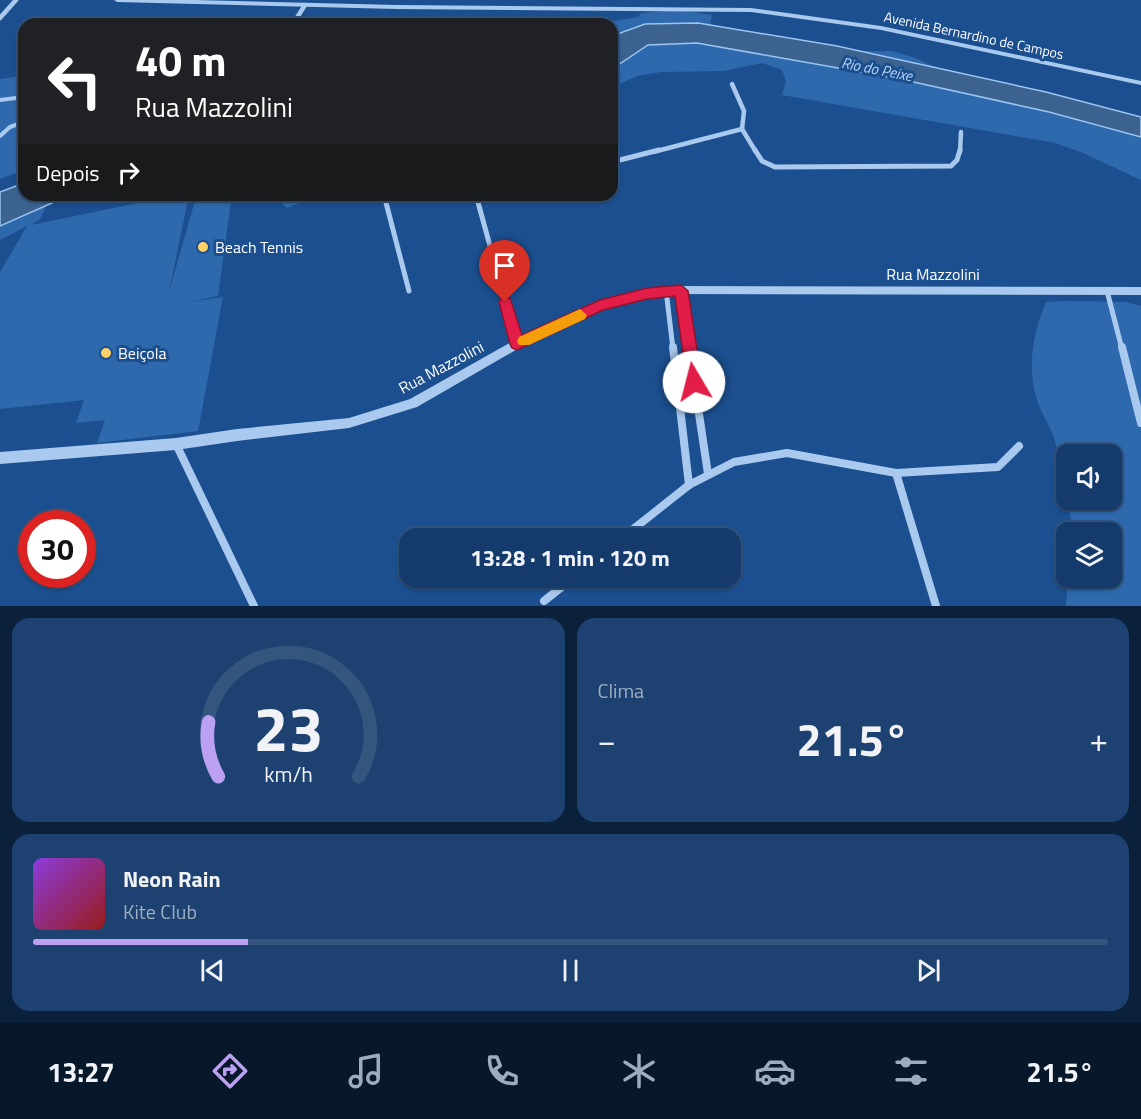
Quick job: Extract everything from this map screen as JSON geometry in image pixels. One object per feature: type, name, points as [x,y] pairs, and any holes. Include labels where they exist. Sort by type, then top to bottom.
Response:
[{"type":"street","points":[[0,18],[16,0]]},
{"type":"street","name":"Avenida Bernardino de Campos","points":[[117,0],[397,7],[751,10],[881,28],[1141,83]]},
{"type":"street","points":[[397,7],[401,0]]},
{"type":"street","points":[[297,18],[305,5]]},
{"type":"street","points":[[732,84],[745,109],[746,118],[742,129]]},
{"type":"street","points":[[0,100],[18,98]]},
{"type":"street","points":[[0,136],[10,127],[18,124]]},
{"type":"street","points":[[742,129],[762,161],[783,168],[951,166],[956,164],[959,158],[961,132]]},
{"type":"street","points":[[618,160],[742,129]]},
{"type":"street","points":[[386,201],[409,291]]},
{"type":"street","points":[[478,201],[517,344]]},
{"type":"street","points":[[666,290],[689,485]]},
{"type":"street","name":"Rua Mazzolini","points":[[0,458],[176,444],[349,423],[413,403],[517,344],[600,306],[666,290],[1141,291]]},
{"type":"street","points":[[681,291],[708,474]]},
{"type":"street","points":[[1107,291],[1141,423]]},
{"type":"street","points":[[176,444],[254,606]]},
{"type":"street","points":[[635,528],[689,485],[734,462],[787,453],[896,473],[998,467],[1019,446]]},
{"type":"street","points":[[896,473],[936,606]]},
{"type":"street","points":[[544,601],[560,588]]},
{"type":"shaded area","points":[[680,10],[712,15],[710,26],[730,41],[833,67],[850,51],[891,51],[958,72],[976,83],[987,95],[1102,127],[1105,127],[1114,117],[1141,116],[1141,180],[1083,153],[1055,143],[782,95],[786,81],[782,70],[762,63],[724,71],[661,72],[637,76],[618,85],[618,20],[638,17],[641,13]]},
{"type":"shaded area","points":[[18,77],[18,172],[0,179],[0,79]]},
{"type":"shaded area","name":"Beiçola","points":[[48,201],[40,219],[31,225],[148,201],[188,201],[169,292],[195,201],[231,201],[218,296],[188,302],[223,297],[198,431],[97,443],[105,420],[76,423],[84,400],[0,409],[0,272],[27,226],[0,240],[0,218]]},
{"type":"shaded area","points":[[279,201],[305,201],[287,208]]},
{"type":"shaded area","points":[[1046,302],[1126,302],[1141,306],[1141,606],[1066,606],[1067,588],[1122,588],[1122,522],[1071,522],[1069,510],[1122,510],[1122,444],[1056,444],[1056,447],[1035,393],[1032,366],[1034,340]]},
{"type":"water","name":"Rio do Peixe","points":[[698,23],[837,46],[1046,92],[1141,117],[1141,137],[1049,112],[900,79],[697,43],[648,45],[618,65],[618,34],[645,24]]},
{"type":"water","points":[[18,185],[18,201],[56,201],[0,226],[0,192]]},
{"type":"slow traffic","points":[[524,341],[580,315]]},
{"type":"place","name":"Beach Tennis","points":[[203,247]]},
{"type":"place","name":"Beiçola","points":[[106,353]]},
{"type":"route","points":[[505,302],[517,344],[600,306],[666,290],[681,291],[694,382]]}]
